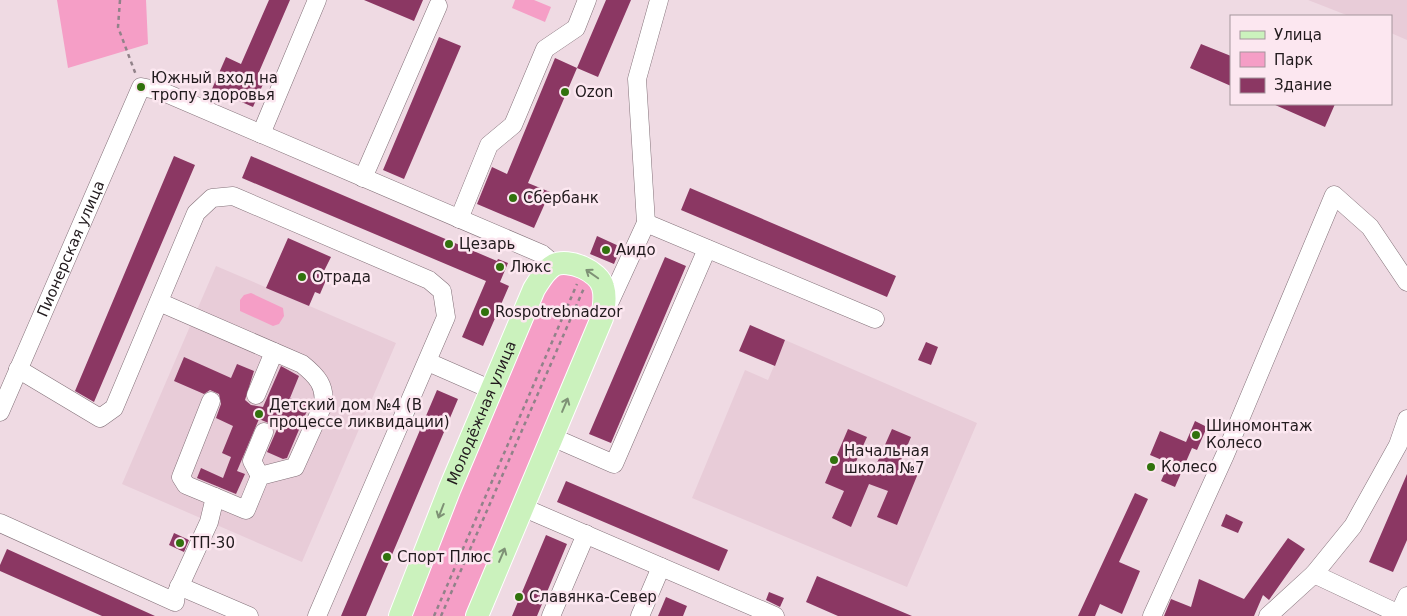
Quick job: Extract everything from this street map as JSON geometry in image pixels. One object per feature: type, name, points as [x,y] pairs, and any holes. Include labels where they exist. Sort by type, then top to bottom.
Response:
[{"type":"main road","points":[[477,616],[602,318],[606,299],[603,285],[597,276],[586,274],[569,263],[555,265]]},
{"type":"main road","name":"Молодёжная улица","points":[[400,616],[450,488],[534,289],[544,273],[555,265]]},
{"type":"street","points":[[261,134],[317,0]]},
{"type":"street","points":[[459,219],[489,145],[513,125],[545,48],[576,28],[588,0]]},
{"type":"street","points":[[602,318],[646,223],[637,79],[660,0]]},
{"type":"street","points":[[363,178],[438,6]]},
{"type":"street","points":[[141,87],[161,91],[542,254],[555,265]]},
{"type":"street","name":"Пионерская улица","points":[[0,412],[141,87]]},
{"type":"street","points":[[1152,616],[1225,455],[1334,195],[1370,227],[1407,282]]},
{"type":"street","points":[[18,368],[100,418],[114,408],[196,213],[212,198],[233,196],[429,280],[442,291],[446,317],[317,616]]},
{"type":"street","points":[[646,223],[875,319]]},
{"type":"street","points":[[552,437],[614,464],[707,249]]},
{"type":"street","points":[[159,302],[302,364],[310,370],[322,385],[323,405],[295,467],[260,476]]},
{"type":"street","points":[[256,395],[274,352]]},
{"type":"street","points":[[428,362],[492,390]]},
{"type":"street","points":[[211,401],[181,477],[186,485],[246,510],[260,476]]},
{"type":"street","points":[[1268,616],[1314,574],[1353,526],[1398,446],[1407,418]]},
{"type":"street","points":[[260,476],[252,461],[264,432]]},
{"type":"street","points":[[177,601],[209,522],[215,497]]},
{"type":"street","points":[[522,507],[775,616]]},
{"type":"street","points":[[0,523],[177,601],[249,616]]},
{"type":"street","points":[[551,616],[586,534]]},
{"type":"street","points":[[640,616],[660,567]]},
{"type":"street","points":[[1314,574],[1399,614],[1407,596]]},
{"type":"path","points":[[120,0],[118,27],[141,87]]},
{"type":"path","points":[[434,616],[586,274]]},
{"type":"path","points":[[441,616],[586,274]]},
{"type":"shaded area","points":[[1308,0],[1407,0],[1407,40],[1392,33],[1392,15],[1346,15]]},
{"type":"shaded area","name":"Детский дом №4 (В процессе ликвидации)","points":[[216,266],[396,343],[302,562],[122,484]]},
{"type":"shaded area","name":"Начальная школа №7","points":[[785,340],[977,423],[907,587],[692,498],[745,370],[768,380]]},
{"type":"green space","points":[[57,0],[146,0],[148,44],[68,68]]},
{"type":"green space","points":[[515,0],[534,0],[551,7],[545,22],[512,8]]},
{"type":"green space","points":[[560,274],[581,275],[595,288],[597,309],[466,616],[406,616],[545,285]]},
{"type":"green space","points":[[251,293],[283,308],[284,316],[279,324],[273,326],[240,311],[240,300],[244,295]]},
{"type":"building","points":[[269,0],[290,0],[259,72],[267,75],[253,107],[212,89],[226,57],[241,64]]},
{"type":"building","points":[[364,0],[423,0],[414,21]]},
{"type":"building","points":[[606,0],[631,0],[598,77],[577,68]]},
{"type":"building","points":[[439,37],[461,46],[404,179],[383,170]]},
{"type":"building","points":[[1201,44],[1230,56],[1230,86],[1190,68]]},
{"type":"building","points":[[555,58],[577,68],[528,183],[550,192],[534,228],[477,204],[492,167],[507,174]]},
{"type":"building","points":[[1275,105],[1335,105],[1325,127]]},
{"type":"building","points":[[174,156],[195,165],[94,402],[75,391]]},
{"type":"building","points":[[251,156],[497,261],[498,259],[508,263],[500,282],[509,286],[483,346],[462,337],[486,281],[242,178]]},
{"type":"building","points":[[690,188],[896,276],[887,297],[681,210]]},
{"type":"building","name":"Аидо","points":[[597,236],[621,247],[614,264],[590,254]]},
{"type":"building","points":[[288,238],[331,257],[324,271],[329,273],[320,294],[315,292],[309,306],[266,288]]},
{"type":"building","points":[[665,257],[686,266],[611,443],[589,434]]},
{"type":"building","points":[[750,325],[785,340],[775,366],[739,351]]},
{"type":"building","points":[[926,342],[938,347],[931,365],[918,360]]},
{"type":"building","points":[[184,357],[231,378],[237,364],[254,371],[245,400],[251,405],[263,407],[281,366],[299,376],[290,398],[309,406],[287,458],[283,459],[267,452],[278,427],[259,419],[237,471],[245,474],[236,494],[197,478],[201,468],[223,478],[231,457],[222,453],[233,426],[216,418],[221,404],[219,394],[210,390],[204,394],[174,381]]},
{"type":"building","points":[[437,390],[458,399],[366,616],[341,616]]},
{"type":"building","points":[[1195,421],[1207,427],[1197,450],[1192,448],[1175,487],[1161,481],[1169,463],[1150,455],[1160,431],[1186,442]]},
{"type":"building","points":[[848,429],[867,437],[855,464],[873,472],[892,429],[911,437],[900,463],[919,471],[897,525],[877,517],[888,491],[869,484],[851,527],[832,518],[844,491],[825,483]]},
{"type":"building","points":[[1407,474],[1407,540],[1393,572],[1369,562]]},
{"type":"building","points":[[566,481],[728,550],[719,571],[557,502]]},
{"type":"building","points":[[1135,493],[1148,499],[1119,562],[1140,571],[1122,614],[1100,604],[1095,616],[1078,616]]},
{"type":"building","points":[[1226,514],[1243,522],[1238,533],[1221,526]]},
{"type":"building","name":"ТП-30","points":[[174,533],[189,540],[184,552],[169,545]]},
{"type":"building","points":[[546,535],[567,544],[537,616],[512,616]]},
{"type":"building","points":[[1288,538],[1305,549],[1269,600],[1263,595],[1254,616],[1164,616],[1171,599],[1191,607],[1199,579],[1244,599]]},
{"type":"building","points":[[7,549],[155,616],[102,616],[0,571],[0,565]]},
{"type":"building","points":[[817,576],[912,616],[838,616],[806,602]]},
{"type":"building","points":[[769,592],[784,598],[780,607],[766,600]]},
{"type":"building","points":[[666,597],[687,606],[683,616],[658,616]]},
{"type":"place","name":"Южный вход на тропу здоровья","points":[[141,87]]},
{"type":"place","name":"Ozon","points":[[565,92]]},
{"type":"place","name":"Сбербанк","points":[[513,198]]},
{"type":"place","name":"Цезарь","points":[[449,244]]},
{"type":"place","name":"Аидо","points":[[606,250]]},
{"type":"place","name":"Люкс","points":[[500,267]]},
{"type":"place","name":"Отрада","points":[[302,277]]},
{"type":"place","name":"Rospotrebnadzor","points":[[485,312]]},
{"type":"place","name":"Детский дом №4 (В процессе ликвидации)","points":[[259,414]]},
{"type":"place","name":"Шиномонтаж Колесо","points":[[1196,435]]},
{"type":"place","name":"Начальная школа №7","points":[[834,460]]},
{"type":"place","name":"Колесо","points":[[1151,467]]},
{"type":"place","name":"ТП-30","points":[[180,543]]},
{"type":"place","name":"Спорт Плюс","points":[[387,557]]},
{"type":"place","name":"Славянка-Север","points":[[519,597]]}]
